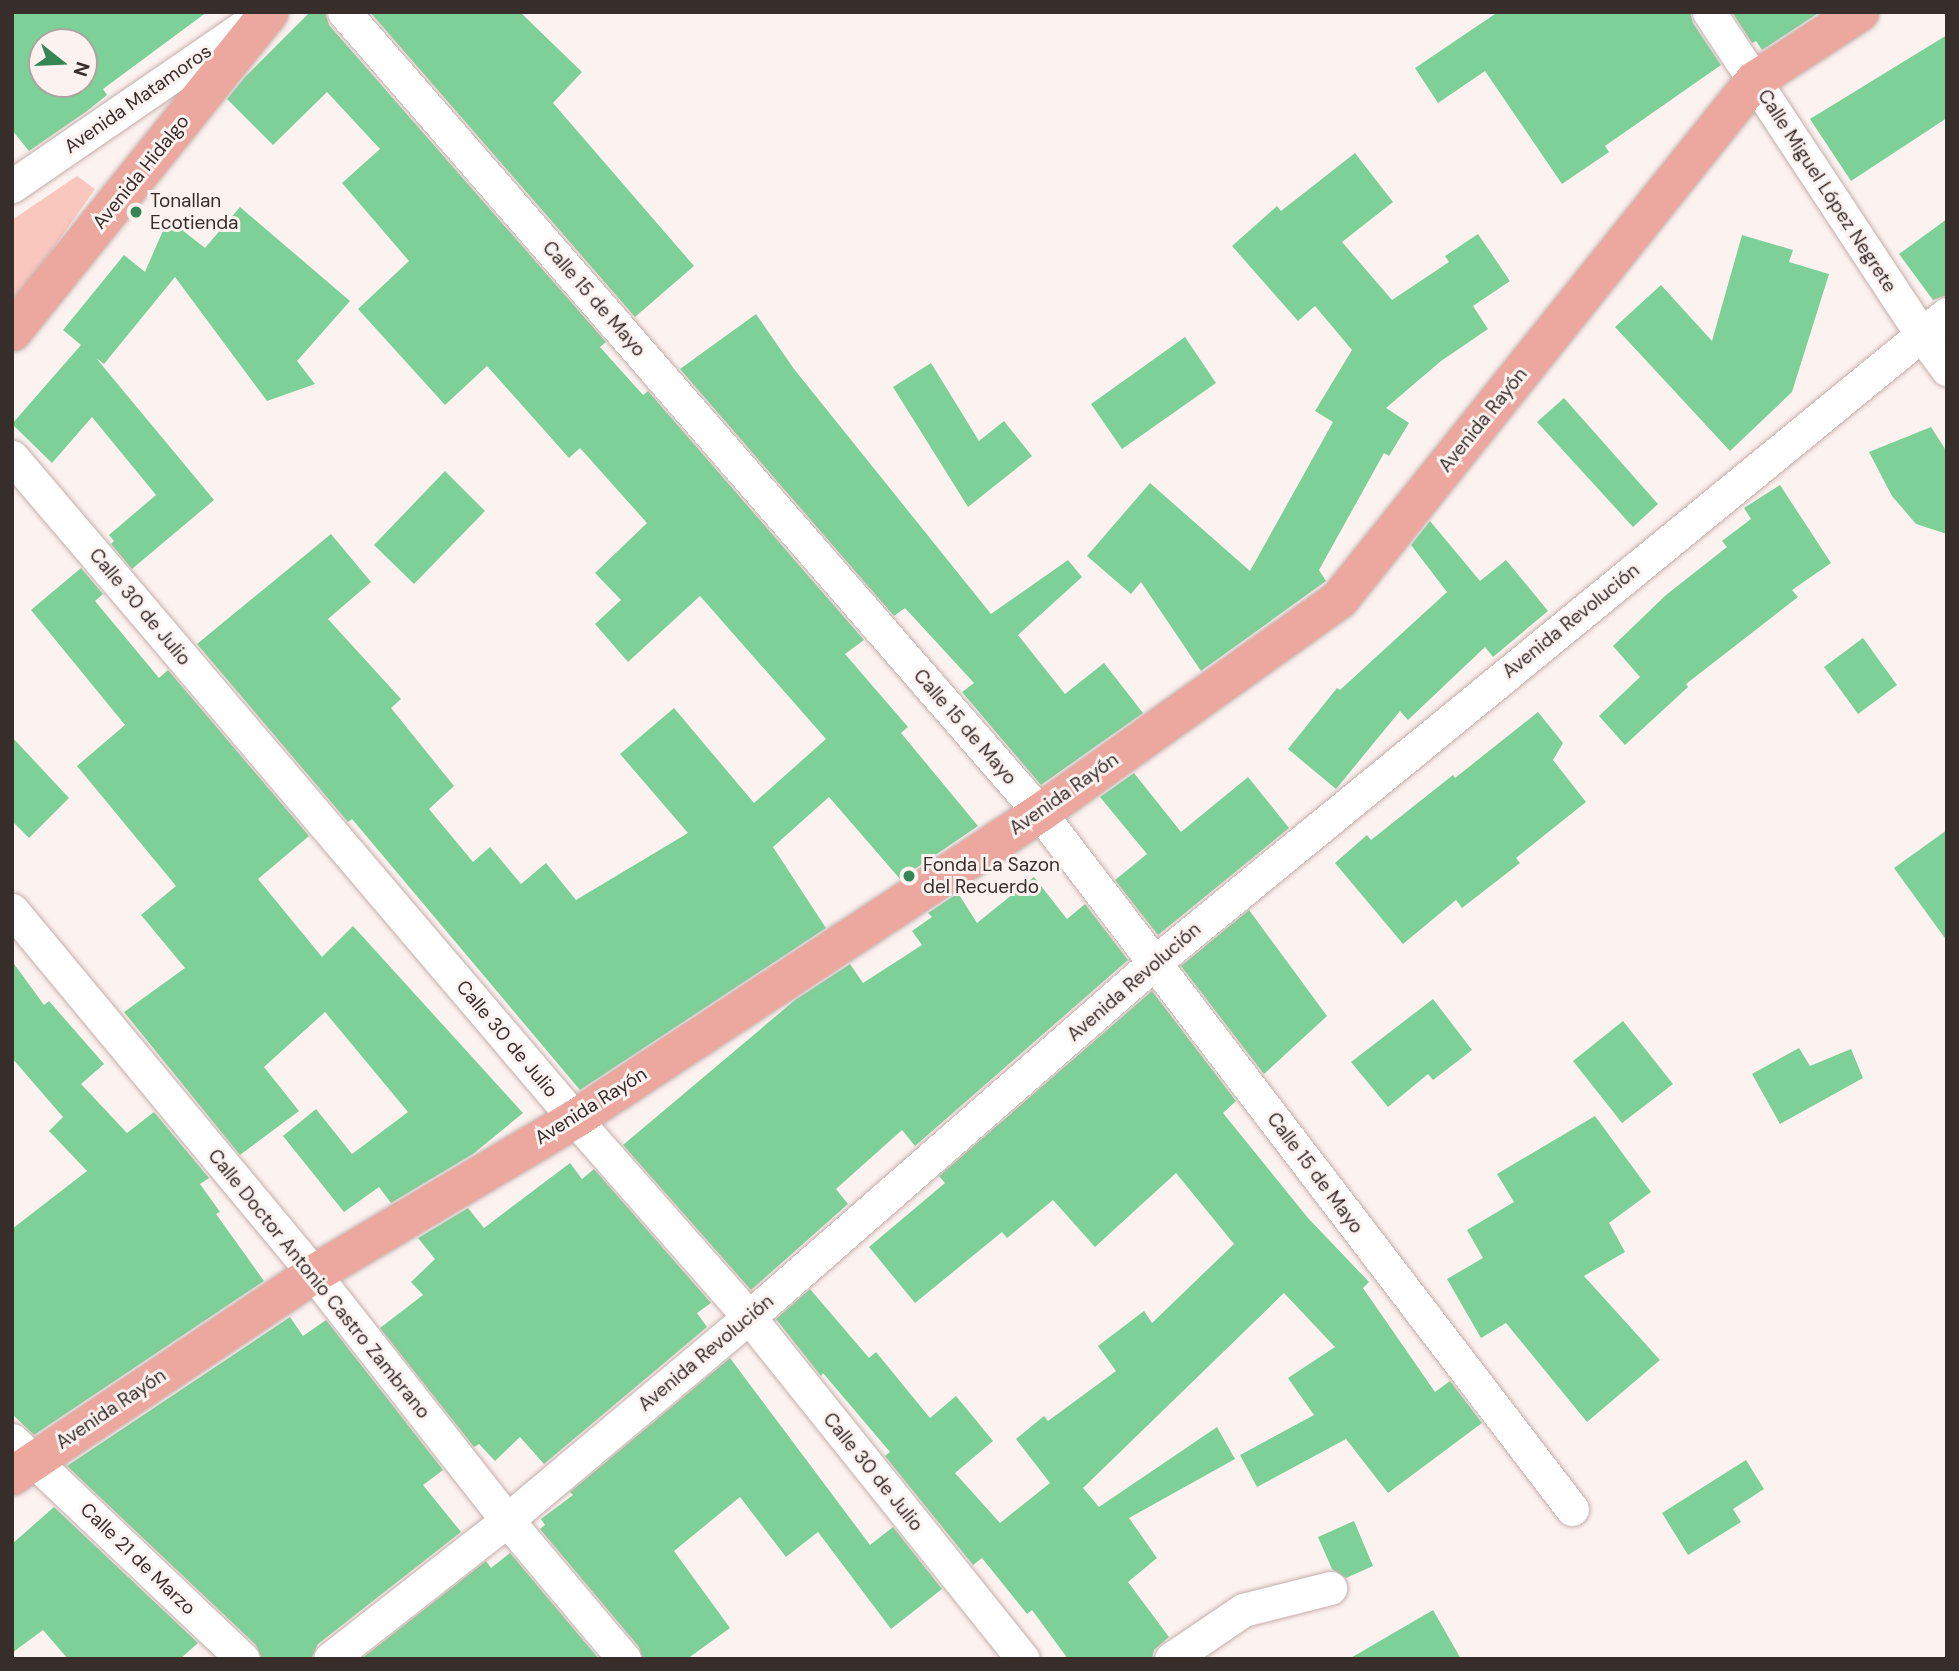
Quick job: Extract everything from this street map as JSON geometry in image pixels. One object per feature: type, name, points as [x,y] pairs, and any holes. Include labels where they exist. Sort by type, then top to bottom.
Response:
[{"type":"main road","name":"Avenida Hidalgo","points":[[12,332],[270,12]]},
{"type":"main road","name":"Avenida Rayón","points":[[19,1459],[314,1274],[575,1119],[1040,813],[1339,600],[1755,81],[1860,12]]},
{"type":"street","name":"Avenida Matamoros","points":[[12,186],[263,12]]},
{"type":"street","name":"Calle 15 de Mayo","points":[[344,12],[1040,813],[1572,1509]]},
{"type":"street","name":"Calle Miguel López Negrete","points":[[1709,12],[1921,334],[1947,369]]},
{"type":"street","name":"Avenida Revolución","points":[[330,1659],[507,1520],[748,1317],[1154,963],[1947,314]]},
{"type":"street","name":"Calle 30 de Julio","points":[[12,457],[575,1119],[748,1317],[1023,1659]]},
{"type":"street","name":"Calle Doctor Antonio Castro Zambrano","points":[[12,910],[314,1274],[507,1520],[624,1659]]},
{"type":"street","name":"Calle 21 de Marzo","points":[[19,1459],[243,1659]]},
{"type":"street","points":[[1171,1659],[1243,1610],[1331,1588]]},
{"type":"shaded area","points":[[77,176],[95,189],[12,307],[12,220]]},
{"type":"building","points":[[12,12],[207,12],[103,89],[107,95],[87,111],[29,151],[12,130]]},
{"type":"building","points":[[310,12],[325,12],[329,25],[606,342],[600,347],[643,395],[648,391],[864,640],[845,654],[908,727],[901,733],[978,826],[900,879],[829,797],[773,847],[826,928],[580,1090],[352,819],[348,822],[197,644],[331,534],[371,582],[328,619],[401,699],[391,708],[454,786],[429,809],[473,862],[490,847],[521,884],[546,863],[576,900],[688,833],[620,754],[674,708],[754,803],[826,739],[700,596],[628,662],[595,624],[621,600],[595,573],[647,523],[580,448],[569,458],[487,366],[445,405],[358,309],[409,261],[342,183],[380,149],[327,92],[273,145],[227,99],[245,77]]},
{"type":"building","points":[[370,12],[520,12],[582,72],[553,103],[694,266],[635,317]]},
{"type":"building","points":[[1498,12],[1690,12],[1693,23],[1721,65],[1605,146],[1609,152],[1562,184],[1485,71],[1438,103],[1415,68]]},
{"type":"building","points":[[1732,12],[1820,12],[1762,50],[1756,41],[1752,43]]},
{"type":"building","points":[[1947,35],[1947,118],[1851,181],[1810,119]]},
{"type":"building","points":[[1355,153],[1393,202],[1342,242],[1392,300],[1449,262],[1445,256],[1478,234],[1510,281],[1473,306],[1488,329],[1441,361],[1386,408],[1409,423],[1389,456],[1384,453],[1319,570],[1326,581],[1201,671],[1141,582],[1131,594],[1087,556],[1150,483],[1250,571],[1333,422],[1315,411],[1352,350],[1315,306],[1298,321],[1232,246],[1277,206],[1281,211]]},
{"type":"building","points":[[240,207],[350,301],[297,361],[315,384],[267,401],[175,277],[104,364],[96,358],[214,500],[132,569],[111,544],[114,541],[109,535],[156,495],[92,417],[52,463],[12,424],[81,345],[63,330],[124,255],[145,272],[168,219],[205,248]]},
{"type":"building","points":[[1947,219],[1947,295],[1933,300],[1899,254]]},
{"type":"building","points":[[1742,235],[1793,250],[1789,262],[1829,274],[1792,392],[1730,451],[1615,327],[1661,285],[1712,341]]},
{"type":"building","points":[[756,314],[794,369],[991,614],[1068,560],[1082,577],[1018,635],[1065,694],[1104,663],[1143,713],[1041,785],[962,692],[974,683],[905,608],[894,616],[680,369]]},
{"type":"building","points":[[1185,337],[1216,383],[1122,449],[1091,404]]},
{"type":"building","points":[[931,363],[979,441],[1004,421],[1032,456],[968,507],[893,387]]},
{"type":"building","points":[[1564,398],[1658,504],[1633,527],[1537,422]]},
{"type":"building","points":[[1931,427],[1947,452],[1947,534],[1916,524],[1892,496],[1869,452]]},
{"type":"building","points":[[445,471],[485,511],[414,584],[374,545]]},
{"type":"building","points":[[1780,485],[1831,563],[1792,590],[1798,597],[1686,684],[1688,687],[1625,745],[1599,716],[1640,677],[1613,646],[1666,595],[1727,547],[1722,541],[1751,519],[1744,508]]},
{"type":"building","points":[[1430,521],[1480,581],[1506,560],[1548,611],[1493,657],[1485,647],[1408,720],[1400,711],[1336,789],[1288,749],[1337,688],[1340,690],[1447,592],[1411,545]]},
{"type":"building","points":[[81,568],[103,594],[95,601],[159,678],[168,670],[309,836],[258,879],[322,957],[353,926],[523,1113],[473,1154],[391,1203],[379,1187],[344,1212],[283,1136],[316,1109],[352,1154],[408,1112],[325,1012],[264,1067],[299,1111],[240,1155],[124,1012],[185,968],[141,915],[176,886],[77,766],[125,725],[31,610]]},
{"type":"building","points":[[1863,638],[1897,685],[1858,714],[1824,667]]},
{"type":"building","points":[[1538,712],[1563,743],[1553,760],[1586,802],[1516,858],[1520,863],[1462,908],[1456,900],[1403,944],[1335,863],[1367,835],[1371,840],[1453,775],[1455,778]]},
{"type":"building","points":[[12,737],[69,798],[29,838],[12,821]]},
{"type":"building","points":[[1134,773],[1181,832],[1248,777],[1289,828],[1158,935],[1115,880],[1147,854],[1100,797]]},
{"type":"building","points":[[1947,830],[1947,941],[1894,868]]},
{"type":"building","points":[[1034,877],[1067,919],[1085,904],[1128,960],[915,1146],[902,1130],[836,1189],[848,1204],[751,1290],[623,1145],[795,1000],[850,964],[863,983],[922,945],[912,931],[932,917],[928,913],[958,893],[977,923]]},
{"type":"building","points":[[1249,910],[1327,1016],[1264,1074],[1181,966]]},
{"type":"building","points":[[12,961],[44,1005],[49,1001],[104,1064],[81,1084],[127,1133],[154,1112],[209,1178],[200,1184],[220,1212],[216,1214],[264,1281],[34,1435],[12,1414],[12,1229],[87,1171],[49,1131],[63,1117],[12,1058]]},
{"type":"building","points":[[1152,991],[1236,1101],[1223,1113],[1308,1218],[1369,1282],[1363,1288],[1435,1392],[1450,1381],[1482,1423],[1388,1493],[1346,1439],[1257,1487],[1240,1455],[1314,1415],[1288,1378],[1335,1347],[1284,1293],[1083,1488],[1099,1507],[1217,1427],[1235,1459],[1129,1518],[1157,1558],[1128,1582],[1169,1637],[1154,1650],[1152,1659],[1068,1659],[1032,1610],[1027,1614],[982,1558],[973,1565],[885,1456],[890,1452],[823,1373],[821,1376],[776,1319],[810,1289],[869,1358],[876,1352],[930,1418],[956,1396],[993,1441],[955,1473],[1000,1523],[1050,1483],[1016,1439],[1044,1416],[1048,1421],[1116,1371],[1098,1346],[1144,1311],[1152,1323],[1234,1244],[1176,1173],[1095,1247],[1053,1200],[1007,1238],[1002,1232],[915,1303],[869,1247],[945,1183],[939,1176]]},
{"type":"building","points":[[1433,999],[1472,1050],[1433,1080],[1428,1074],[1388,1107],[1351,1062]]},
{"type":"building","points":[[1623,1021],[1673,1084],[1622,1123],[1573,1061]]},
{"type":"building","points":[[1799,1048],[1810,1066],[1851,1049],[1863,1078],[1780,1124],[1752,1074]]},
{"type":"building","points":[[1595,1116],[1651,1192],[1609,1223],[1625,1252],[1584,1276],[1660,1360],[1587,1422],[1506,1323],[1481,1338],[1447,1279],[1483,1258],[1467,1230],[1514,1202],[1497,1174]]},
{"type":"building","points":[[570,1163],[582,1179],[594,1169],[711,1303],[697,1313],[707,1327],[544,1464],[520,1437],[495,1461],[479,1444],[474,1447],[380,1328],[423,1295],[411,1282],[435,1259],[418,1238],[468,1208],[484,1228]]},
{"type":"building","points":[[290,1317],[303,1336],[326,1320],[443,1470],[423,1485],[461,1532],[318,1644],[311,1659],[262,1659],[256,1645],[67,1466]]},
{"type":"building","points":[[730,1358],[870,1545],[893,1527],[942,1589],[891,1629],[818,1532],[786,1557],[740,1497],[674,1551],[730,1628],[687,1659],[643,1659],[639,1647],[540,1529],[545,1525],[541,1519],[573,1495],[570,1492]]},
{"type":"building","points":[[1746,1460],[1764,1489],[1733,1509],[1741,1522],[1688,1555],[1662,1513]]},
{"type":"building","points":[[54,1507],[198,1643],[180,1659],[68,1659],[43,1630],[12,1653],[12,1544]]},
{"type":"building","points":[[1354,1521],[1373,1566],[1346,1578],[1332,1569],[1318,1537]]},
{"type":"building","points":[[510,1553],[599,1659],[361,1659],[486,1561],[491,1568]]},
{"type":"building","points":[[1433,1610],[1461,1659],[1349,1659]]},
{"type":"place","name":"Tonallan Ecotienda","points":[[136,212]]},
{"type":"place","name":"Fonda La Sazon del Recuerdo","points":[[909,876]]}]
